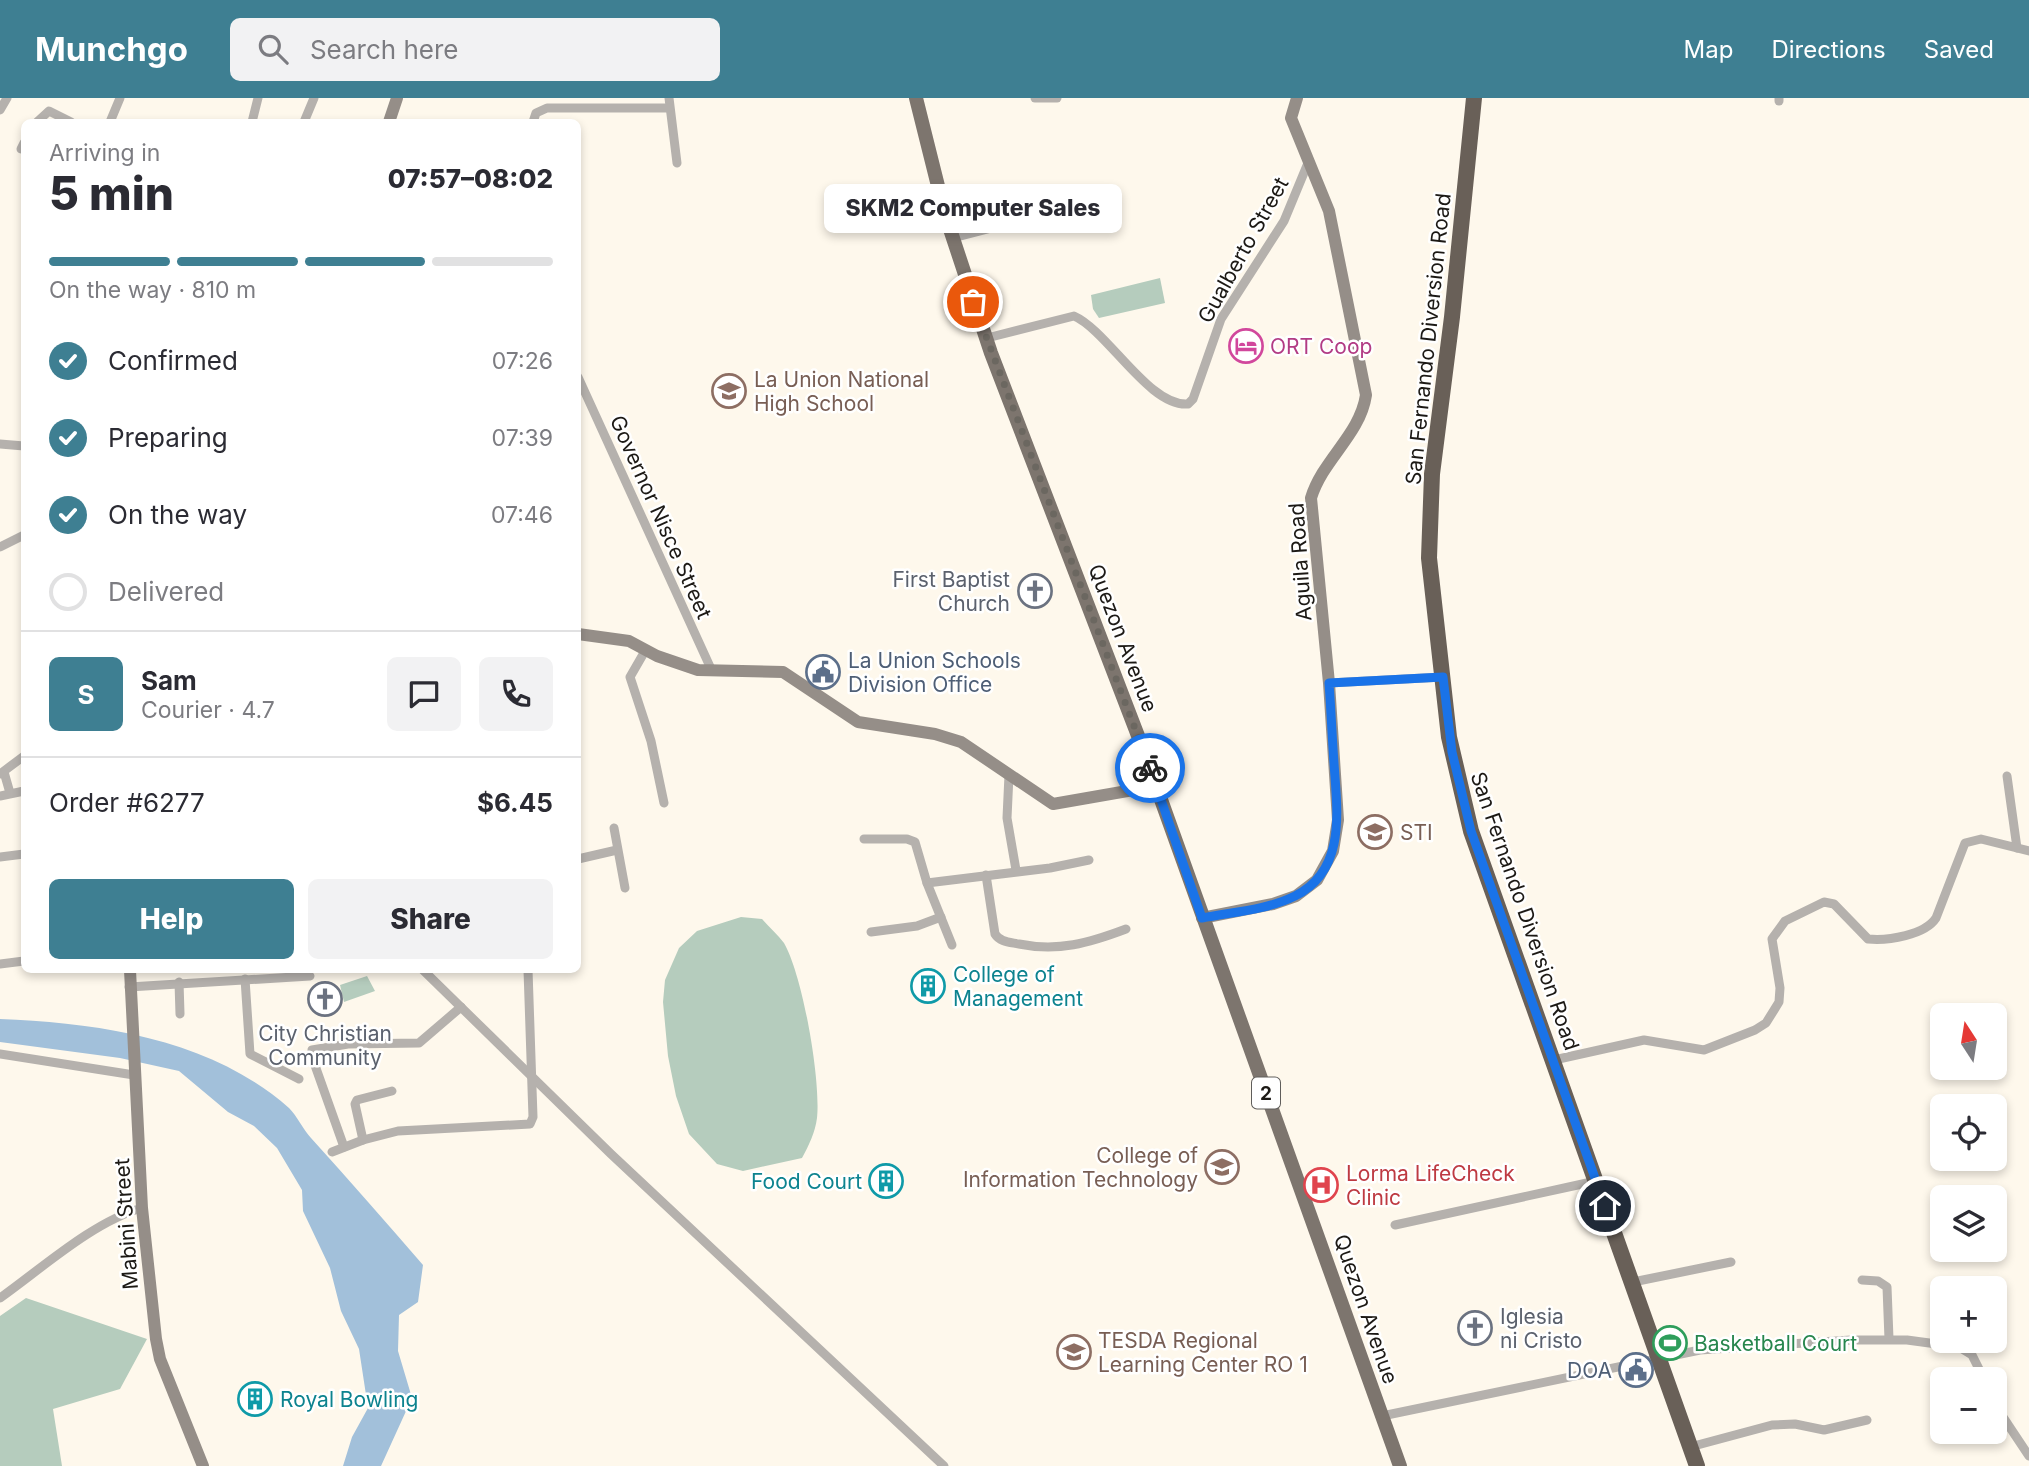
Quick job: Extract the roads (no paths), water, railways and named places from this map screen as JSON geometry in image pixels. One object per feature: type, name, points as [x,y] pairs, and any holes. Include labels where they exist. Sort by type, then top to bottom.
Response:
[{"type":"highway","name":"San Fernando Diversion Road","points":[[1474,98],[1452,317],[1432,474],[1429,558],[1449,737],[1463,803],[1697,1466]]},
{"type":"main road","name":"Quezon Avenue","points":[[916,98],[928,153],[953,238],[987,338],[1156,786],[1400,1466]]},
{"type":"street","points":[[0,110],[6,98]]},
{"type":"street","points":[[111,119],[120,98]]},
{"type":"street","points":[[253,119],[258,98]]},
{"type":"street","points":[[305,119],[314,98]]},
{"type":"street","points":[[390,119],[397,98]]},
{"type":"street","points":[[1034,98],[1057,98]]},
{"type":"street","name":"Aguila Road","points":[[1202,918],[1287,900],[1306,890],[1325,871],[1333,850],[1338,820],[1329,683],[1311,498],[1322,474],[1363,415],[1366,395],[1329,211],[1290,112],[1297,98]]},
{"type":"street","points":[[534,119],[536,113],[547,108],[669,103],[677,163]]},
{"type":"street","points":[[40,119],[49,111],[65,119]]},
{"type":"street","name":"Gualberto Street","points":[[987,338],[1074,316],[1085,321],[1128,367],[1169,401],[1188,404],[1193,398],[1221,319],[1284,221],[1308,163]]},
{"type":"street","points":[[953,238],[1007,224],[1046,219]]},
{"type":"street","name":"Governor Nisce Street","points":[[581,384],[712,671]]},
{"type":"street","points":[[0,444],[21,446]]},
{"type":"street","points":[[0,547],[21,536]]},
{"type":"street","points":[[581,635],[629,640],[645,651],[680,665],[712,671],[783,672],[858,722],[935,734],[961,743],[1053,804],[1156,786]]},
{"type":"street","points":[[645,651],[629,677],[651,741],[664,803]]},
{"type":"street","points":[[1329,683],[1443,677]]},
{"type":"street","points":[[10,793],[2,773],[21,758]]},
{"type":"street","points":[[1009,775],[1007,818],[1016,870]]},
{"type":"street","points":[[2007,776],[2017,848]]},
{"type":"street","points":[[0,796],[21,791]]},
{"type":"street","points":[[614,828],[625,888]]},
{"type":"street","points":[[864,839],[914,841],[927,883],[952,945]]},
{"type":"street","points":[[1554,1060],[1644,1040],[1703,1050],[1755,1030],[1766,1023],[1779,1002],[1780,988],[1772,939],[1785,921],[1824,902],[1834,904],[1868,939],[1920,931],[1931,926],[1936,918],[1965,843],[1981,839],[2029,851]]},
{"type":"street","points":[[581,858],[617,850]]},
{"type":"street","points":[[0,857],[21,854]]},
{"type":"street","points":[[927,883],[1016,870],[1050,868],[1089,860]]},
{"type":"street","points":[[985,874],[995,934],[1002,941],[1041,949],[1074,947],[1126,929]]},
{"type":"street","points":[[871,932],[917,926],[941,917]]},
{"type":"street","points":[[0,964],[21,961]]},
{"type":"street","name":"Mabini Street","points":[[130,973],[142,1208],[160,1360],[203,1466]]},
{"type":"street","points":[[426,973],[944,1466]]},
{"type":"street","points":[[332,1152],[398,1131],[530,1124],[533,1117],[528,973]]},
{"type":"street","points":[[130,987],[310,976]]},
{"type":"street","points":[[245,979],[250,1054],[299,1079]]},
{"type":"street","points":[[179,982],[180,1014]]},
{"type":"street","points":[[344,1147],[312,1057],[312,1050],[348,1044],[414,1044],[424,1040],[461,1007]]},
{"type":"street","points":[[0,1054],[134,1069]]},
{"type":"street","points":[[363,1140],[357,1100],[391,1091]]},
{"type":"street","points":[[1395,1225],[1596,1181]]},
{"type":"street","points":[[0,1298],[106,1224],[142,1208]]},
{"type":"street","points":[[1633,1283],[1731,1262]]},
{"type":"street","points":[[1862,1280],[1878,1281],[1887,1287],[1889,1339]]},
{"type":"street","points":[[1382,1416],[1659,1357],[1709,1349],[1889,1339],[1959,1347],[1972,1355],[1978,1367]]},
{"type":"street","points":[[1690,1447],[1772,1425],[1795,1423],[1824,1430],[1867,1420]]},
{"type":"street","points":[[2007,1423],[2029,1456]]},
{"type":"water","points":[[0,1019],[76,1025],[153,1039],[225,1066],[258,1085],[289,1108],[311,1138],[423,1265],[418,1302],[399,1315],[398,1351],[412,1398],[381,1466],[343,1466],[352,1437],[368,1408],[359,1349],[341,1311],[330,1268],[303,1211],[302,1190],[277,1148],[254,1126],[228,1112],[179,1071],[120,1058],[0,1042]]},
{"type":"place","name":"SKM2 Computer Sales","points":[[973,302]]},
{"type":"place","name":"ORT Coop","points":[[1246,346]]},
{"type":"place","name":"La Union National High School","points":[[729,391]]},
{"type":"place","name":"First Baptist Church","points":[[1035,591]]},
{"type":"place","name":"La Union Schools Division Office","points":[[823,672]]},
{"type":"place","name":"STI","points":[[1375,832]]},
{"type":"place","name":"College of Management","points":[[928,986]]},
{"type":"place","name":"City Christian Community","points":[[325,999]]},
{"type":"place","name":"College of Information Technology","points":[[1222,1167]]},
{"type":"place","name":"Food Court","points":[[886,1181]]},
{"type":"place","name":"Lorma LifeCheck Clinic","points":[[1321,1185]]},
{"type":"place","name":"Iglesia ni Cristo","points":[[1475,1328]]},
{"type":"place","name":"Basketball Court","points":[[1670,1343]]},
{"type":"place","name":"TESDA Regional Learning Center RO 1","points":[[1074,1352]]},
{"type":"place","name":"DOA","points":[[1636,1370]]},
{"type":"place","name":"Royal Bowling","points":[[255,1399]]}]
